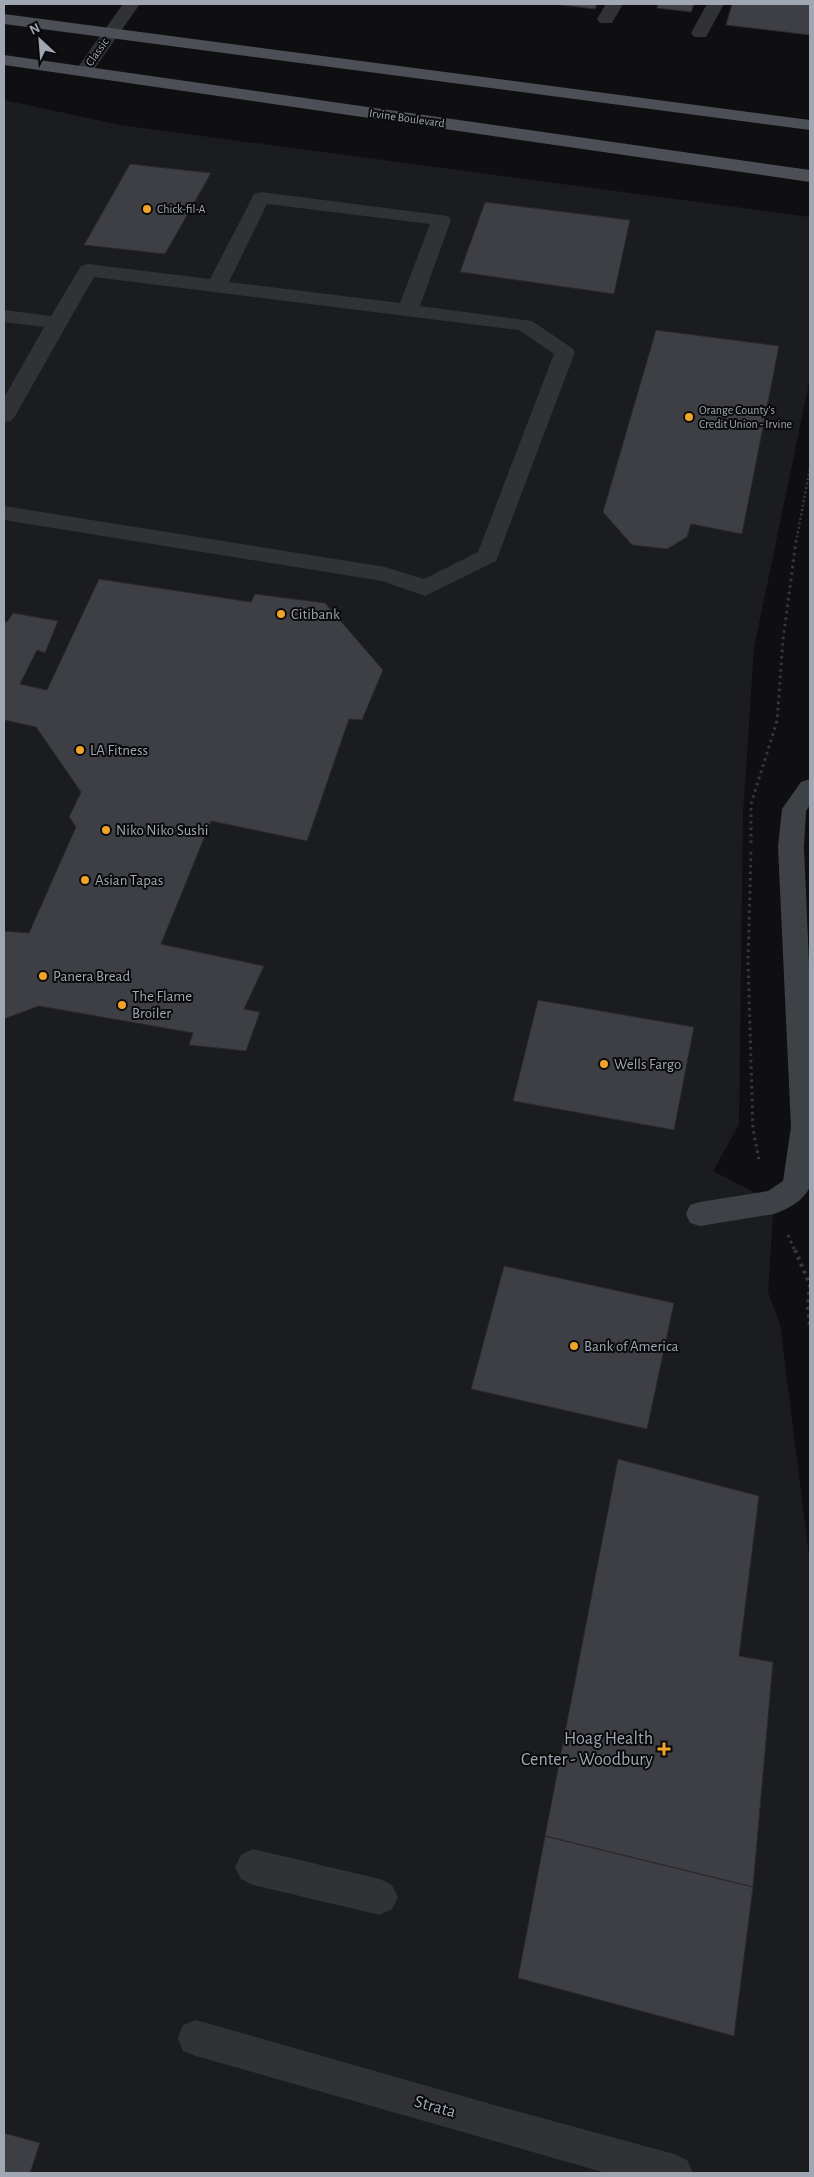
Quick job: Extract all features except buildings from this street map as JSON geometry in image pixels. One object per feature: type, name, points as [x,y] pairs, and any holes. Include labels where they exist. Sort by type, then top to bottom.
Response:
[{"type":"main road","points":[[4,19],[810,125]]},
{"type":"main road","name":"Irvine Boulevard","points":[[4,60],[810,176]]},
{"type":"main road","points":[[700,1214],[774,1202],[796,1187],[806,1127],[794,933],[791,847],[794,809],[810,788]]},
{"type":"street","name":"Classic","points":[[84,70],[130,4]]},
{"type":"street","points":[[606,19],[614,4]]},
{"type":"street","points":[[700,33],[715,4]]},
{"type":"street","points":[[216,286],[261,198],[441,220],[408,310]]},
{"type":"street","points":[[4,416],[88,270],[525,325],[565,352],[488,556],[448,578],[424,588],[385,574],[4,513]]},
{"type":"street","points":[[4,316],[57,323]]},
{"type":"street","points":[[253,1867],[380,1897]]},
{"type":"street","name":"Strata","points":[[196,2038],[494,2124],[674,2173]]},
{"type":"path","points":[[810,1285],[808,1307],[810,1328]]},
{"type":"shaded area","points":[[4,100],[120,125],[810,217],[810,378],[754,648],[743,815],[739,1124],[713,1171],[774,1202],[768,1292],[780,1324],[810,1564],[810,2173],[4,2173]]},
{"type":"place","name":"Chick-fil-A","points":[[147,209]]},
{"type":"place","name":"Orange County’s Credit Union - Irvine","points":[[689,417]]},
{"type":"place","name":"Citibank","points":[[281,614]]},
{"type":"place","name":"LA Fitness","points":[[80,750]]},
{"type":"place","name":"Niko Niko Sushi","points":[[106,830]]},
{"type":"place","name":"Asian Tapas","points":[[85,880]]},
{"type":"place","name":"Panera Bread","points":[[43,976]]},
{"type":"place","name":"The Flame Broiler","points":[[122,1005]]},
{"type":"place","name":"Wells Fargo","points":[[604,1064]]},
{"type":"place","name":"Bank of America","points":[[574,1346]]},
{"type":"place","name":"Hoag Health Center - Woodbury","points":[[664,1749]]}]
